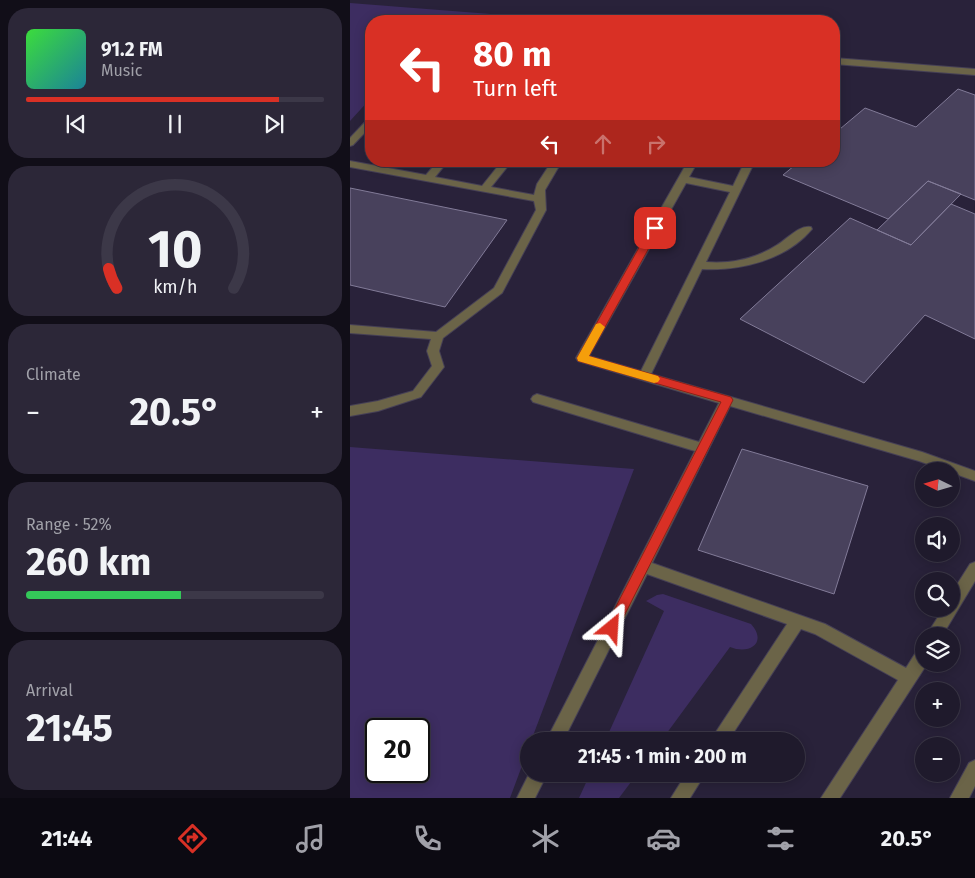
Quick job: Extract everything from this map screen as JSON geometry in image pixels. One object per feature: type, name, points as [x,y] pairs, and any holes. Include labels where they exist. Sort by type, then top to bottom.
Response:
[{"type":"lane","points":[[840,61],[975,72]]},
{"type":"lane","points":[[350,143],[365,127]]},
{"type":"lane","points":[[350,164],[365,165]]},
{"type":"lane","points":[[383,167],[428,179],[538,199]]},
{"type":"lane","points":[[428,179],[438,167]]},
{"type":"lane","points":[[485,189],[502,167]]},
{"type":"lane","points":[[350,411],[378,406],[417,394],[438,367],[433,350],[438,336],[498,290],[541,210],[538,199],[542,182],[553,167]]},
{"type":"lane","points":[[689,167],[582,358],[922,457],[975,476]]},
{"type":"lane","points":[[644,376],[747,167]]},
{"type":"lane","points":[[682,179],[736,190]]},
{"type":"lane","points":[[699,265],[732,267],[751,263],[766,258],[785,247],[807,229]]},
{"type":"lane","points":[[350,329],[438,336]]},
{"type":"lane","points":[[536,400],[703,448]]},
{"type":"lane","points":[[559,732],[727,400]]},
{"type":"lane","points":[[643,566],[820,630],[909,678]]},
{"type":"lane","points":[[960,593],[975,568]]},
{"type":"lane","points":[[724,732],[798,622]]},
{"type":"lane","points":[[830,798],[915,668]]},
{"type":"lane","points":[[960,798],[975,769]]},
{"type":"lane","points":[[526,798],[534,782]]},
{"type":"lane","points":[[680,798],[691,782]]},
{"type":"shaded area","points":[[350,3],[505,15],[365,15],[365,105],[350,121]]},
{"type":"shaded area","points":[[350,447],[634,469],[534,732],[520,732],[520,771],[510,798],[350,798]]},
{"type":"shaded area","points":[[663,594],[751,624],[758,637],[757,642],[754,646],[744,649],[730,647],[668,732],[609,732],[664,611],[646,601]]},
{"type":"shaded area","points":[[586,782],[631,782],[619,798],[579,798]]},
{"type":"building","points":[[958,89],[975,95],[975,200],[928,181],[888,219],[783,175],[793,167],[840,167],[840,129],[865,108],[916,127]]},
{"type":"building","points":[[928,181],[961,194],[911,245],[877,230]]},
{"type":"building","points":[[350,188],[507,220],[445,307],[350,285]]},
{"type":"building","points":[[951,204],[975,214],[975,339],[925,315],[864,383],[740,319],[850,218],[911,245]]},
{"type":"building","points":[[742,449],[868,486],[834,594],[698,550]]},
{"type":"slow traffic","points":[[600,327],[582,358],[654,379]]},
{"type":"route","points":[[612,628],[727,400],[582,358],[655,228]]}]
